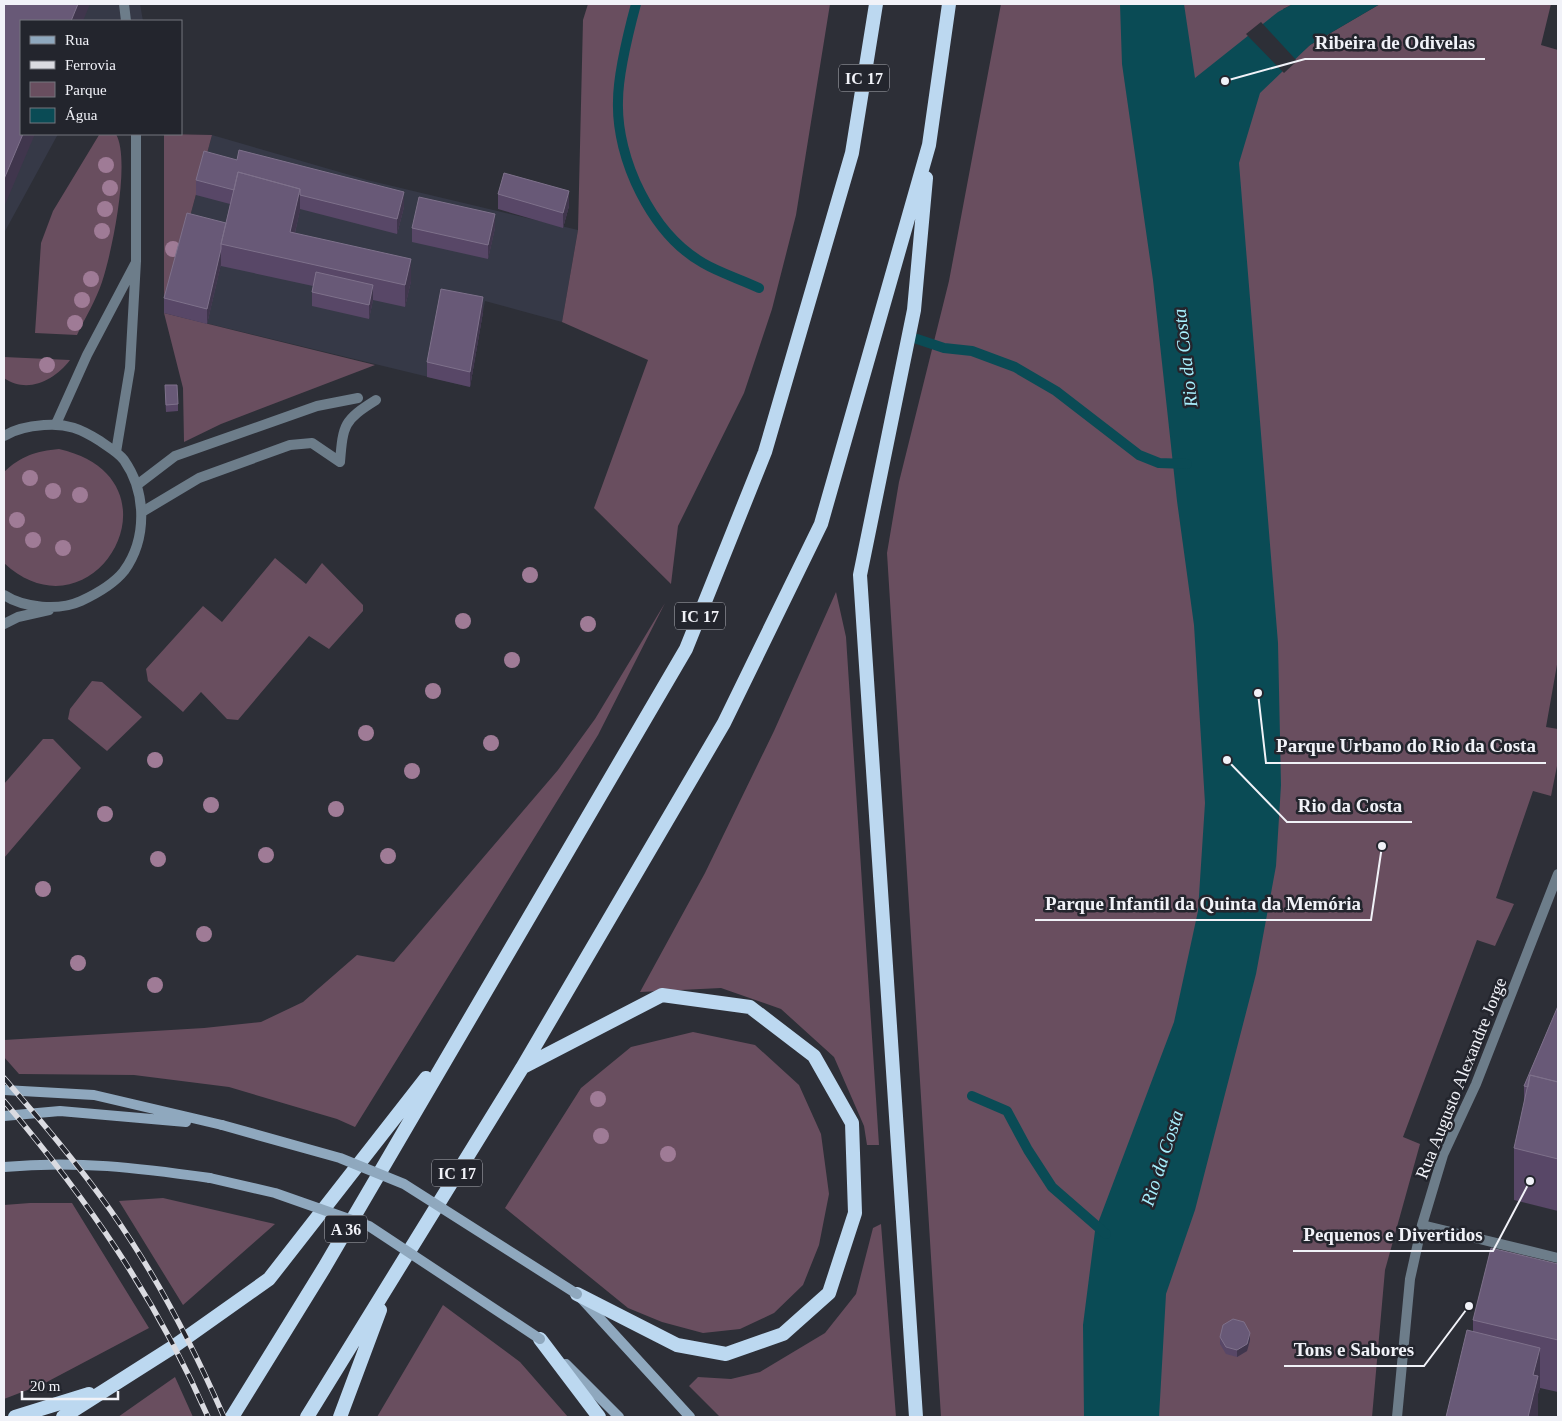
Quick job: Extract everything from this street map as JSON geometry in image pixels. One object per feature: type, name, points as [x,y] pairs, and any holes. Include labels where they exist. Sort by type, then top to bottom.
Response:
[{"type":"highway","name":"IC 17","points":[[457,1038],[686,649],[765,452],[776,415],[852,153],[876,4]]},
{"type":"highway","name":"IC 17","points":[[391,1278],[522,1068],[724,723],[821,524],[929,144],[949,4]]},
{"type":"highway","points":[[916,1417],[860,575],[914,310],[929,144]]},
{"type":"highway","points":[[522,1068],[662,995],[750,1007],[814,1056],[852,1123],[855,1213],[829,1293],[783,1334],[726,1354],[676,1345],[577,1294]]},
{"type":"highway","points":[[63,1417],[104,1389],[173,1347],[269,1279],[457,1038]]},
{"type":"highway","name":"A 36","points":[[232,1417],[324,1268],[457,1038]]},
{"type":"highway","points":[[307,1417],[391,1278]]},
{"type":"highway","points":[[340,1417],[391,1278]]},
{"type":"highway","points":[[540,1339],[598,1417]]},
{"type":"highway","points":[[15,1417],[104,1389]]},
{"type":"main road","points":[[4,1090],[94,1095],[222,1125],[340,1158],[404,1184],[577,1294],[690,1417]]},
{"type":"main road","points":[[4,1116],[60,1112],[222,1125]]},
{"type":"main road","points":[[4,1167],[32,1165],[117,1165],[210,1178],[276,1193],[369,1226],[540,1339],[619,1417]]},
{"type":"street","points":[[124,4],[126,20]]},
{"type":"street","points":[[116,452],[130,368],[136,261],[136,135]]},
{"type":"street","points":[[56,424],[87,355],[136,261]]},
{"type":"street","points":[[137,485],[175,456],[317,406],[358,398]]},
{"type":"street","points":[[142,512],[199,478],[290,445],[312,443],[340,462],[342,434],[349,420],[376,400]]},
{"type":"street","points":[[4,624],[18,617],[72,605],[100,593],[123,571],[138,543],[142,512],[137,485],[124,460],[116,452],[81,429],[56,424],[29,426],[5,433]]},
{"type":"street","points":[[4,595],[38,607],[72,605]]},
{"type":"street","name":"Rua Augusto Alexandre Jorge","points":[[1397,1417],[1410,1279],[1422,1225],[1443,1155],[1476,1084],[1558,874]]},
{"type":"street","points":[[1422,1225],[1558,1258]]},
{"type":"shaded area","points":[[4,4],[140,4],[143,20],[20,20],[20,135],[57,135],[4,233]]},
{"type":"shaded area","points":[[212,135],[367,180],[578,230],[562,322],[485,301],[470,387],[164,313]]},
{"type":"green space","points":[[588,4],[830,4],[796,215],[772,309],[744,393],[678,526],[671,584],[594,508],[648,360],[562,322],[578,230],[583,20]]},
{"type":"green space","points":[[1001,4],[1293,4],[1283,9],[1301,53],[1310,45],[1380,4],[1551,4],[1541,45],[1558,50],[1558,659],[1546,727],[1558,729],[1558,761],[1551,796],[1533,791],[1496,898],[1514,904],[1495,946],[1477,940],[1403,1137],[1420,1144],[1385,1270],[1372,1417],[941,1417],[887,553],[899,482],[949,281]]},
{"type":"green space","points":[[99,135],[116,135],[122,164],[121,185],[111,250],[100,289],[77,335],[35,333],[41,243],[53,211]]},
{"type":"green space","points":[[164,135],[212,135],[164,313]]},
{"type":"green space","points":[[164,313],[375,365],[221,424],[184,442],[183,388]]},
{"type":"green space","points":[[4,357],[70,360],[48,379],[40,383],[22,385],[4,378]]},
{"type":"green space","points":[[59,449],[98,466],[118,491],[123,520],[114,548],[95,571],[69,584],[38,583],[4,563],[4,472],[29,455]]},
{"type":"green space","points":[[275,558],[306,584],[322,563],[363,605],[363,611],[329,649],[309,636],[238,720],[227,719],[201,692],[183,712],[148,681],[146,669],[203,606],[222,622]]},
{"type":"green space","points":[[836,592],[846,637],[879,1145],[867,1145],[864,1126],[834,1057],[781,1009],[721,988],[640,992],[705,873],[774,731]]},
{"type":"green space","points":[[665,603],[598,735],[355,1127],[337,1119],[229,1087],[134,1075],[19,1074],[4,1057],[4,1040],[204,1028],[261,1022],[303,1002],[357,955],[394,962],[558,770],[595,719]]},
{"type":"green space","points":[[92,681],[102,682],[142,717],[107,751],[68,719],[70,709]]},
{"type":"green space","points":[[43,739],[53,739],[81,768],[4,858],[4,784]]},
{"type":"green space","points":[[693,1032],[755,1045],[799,1085],[821,1134],[829,1194],[819,1245],[803,1285],[774,1313],[740,1329],[703,1333],[662,1322],[628,1308],[505,1208],[581,1088],[631,1047]]},
{"type":"green space","points":[[163,1198],[275,1224],[183,1305],[119,1201]]},
{"type":"green space","points":[[72,1203],[149,1328],[43,1384],[4,1399],[4,1205]]},
{"type":"green space","points":[[881,1224],[896,1417],[720,1417],[689,1386],[698,1377],[731,1379],[760,1372],[825,1333],[856,1294],[873,1228]]},
{"type":"green space","points":[[443,1305],[520,1362],[568,1417],[377,1417]]},
{"type":"green space","points":[[175,1377],[193,1417],[118,1417]]},
{"type":"water","points":[[1120,4],[1184,4],[1195,78],[1278,12],[1293,4],[1380,4],[1310,45],[1260,93],[1239,163],[1278,643],[1281,785],[1276,866],[1256,974],[1195,1210],[1166,1294],[1159,1417],[1084,1417],[1083,1325],[1095,1231],[1174,1022],[1198,911],[1205,803],[1194,625],[1177,501],[1153,280],[1122,64]]},
{"type":"pier","points":[[1261,22],[1297,61],[1284,73],[1246,34]]},
{"type":"building","points":[[4,4],[78,4],[71,20],[20,20],[20,135],[23,135],[4,179]]},
{"type":"building","points":[[239,150],[404,192],[397,219],[300,195],[300,189],[238,172],[234,190],[196,180],[204,151],[237,160]]},
{"type":"building","points":[[238,172],[300,189],[290,232],[411,259],[405,285],[221,244]]},
{"type":"building","points":[[504,173],[569,191],[563,213],[498,194]]},
{"type":"building","points":[[419,197],[495,214],[488,245],[412,228]]},
{"type":"building","points":[[187,213],[226,223],[207,309],[164,298]]},
{"type":"building","points":[[316,272],[373,285],[369,305],[312,292]]},
{"type":"building","points":[[441,289],[483,297],[470,372],[427,362]]},
{"type":"building","points":[[165,385],[177,385],[178,404],[166,405]]},
{"type":"building","points":[[1558,1006],[1558,1082],[1530,1075],[1528,1087],[1524,1086]]},
{"type":"building","points":[[1530,1075],[1558,1082],[1558,1159],[1514,1148]]},
{"type":"building","points":[[1491,1248],[1558,1264],[1558,1340],[1473,1320]]},
{"type":"building","points":[[1233,1319],[1244,1322],[1250,1333],[1247,1344],[1237,1350],[1226,1347],[1220,1337],[1223,1325]]},
{"type":"building","points":[[1467,1330],[1540,1348],[1533,1375],[1538,1376],[1528,1417],[1446,1417]]},
{"type":"waterway","points":[[636,4],[627,39],[618,90],[619,123],[623,147],[631,170],[653,214],[668,234],[685,250],[710,267],[759,288]]},
{"type":"waterway","points":[[917,339],[944,348],[972,351],[1015,367],[1056,391],[1139,455],[1159,463],[1187,464]]},
{"type":"waterway","points":[[972,1096],[1007,1111],[1028,1150],[1052,1187],[1106,1234]]},
{"type":"railway","points":[[4,1078],[72,1160],[128,1235],[173,1311],[224,1417]]},
{"type":"railway","points":[[4,1101],[64,1175],[118,1252],[166,1331],[208,1417]]},
{"type":"place","name":"Ribeira de Odivelas","points":[[1225,81]]},
{"type":"place","name":"Parque Urbano do Rio da Costa","points":[[1258,693]]},
{"type":"place","name":"Rio da Costa","points":[[1227,760]]},
{"type":"place","name":"Parque Infantil da Quinta da Memória","points":[[1382,846]]},
{"type":"place","name":"Pequenos e Divertidos","points":[[1530,1181]]},
{"type":"place","name":"Tons e Sabores","points":[[1469,1306]]}]
